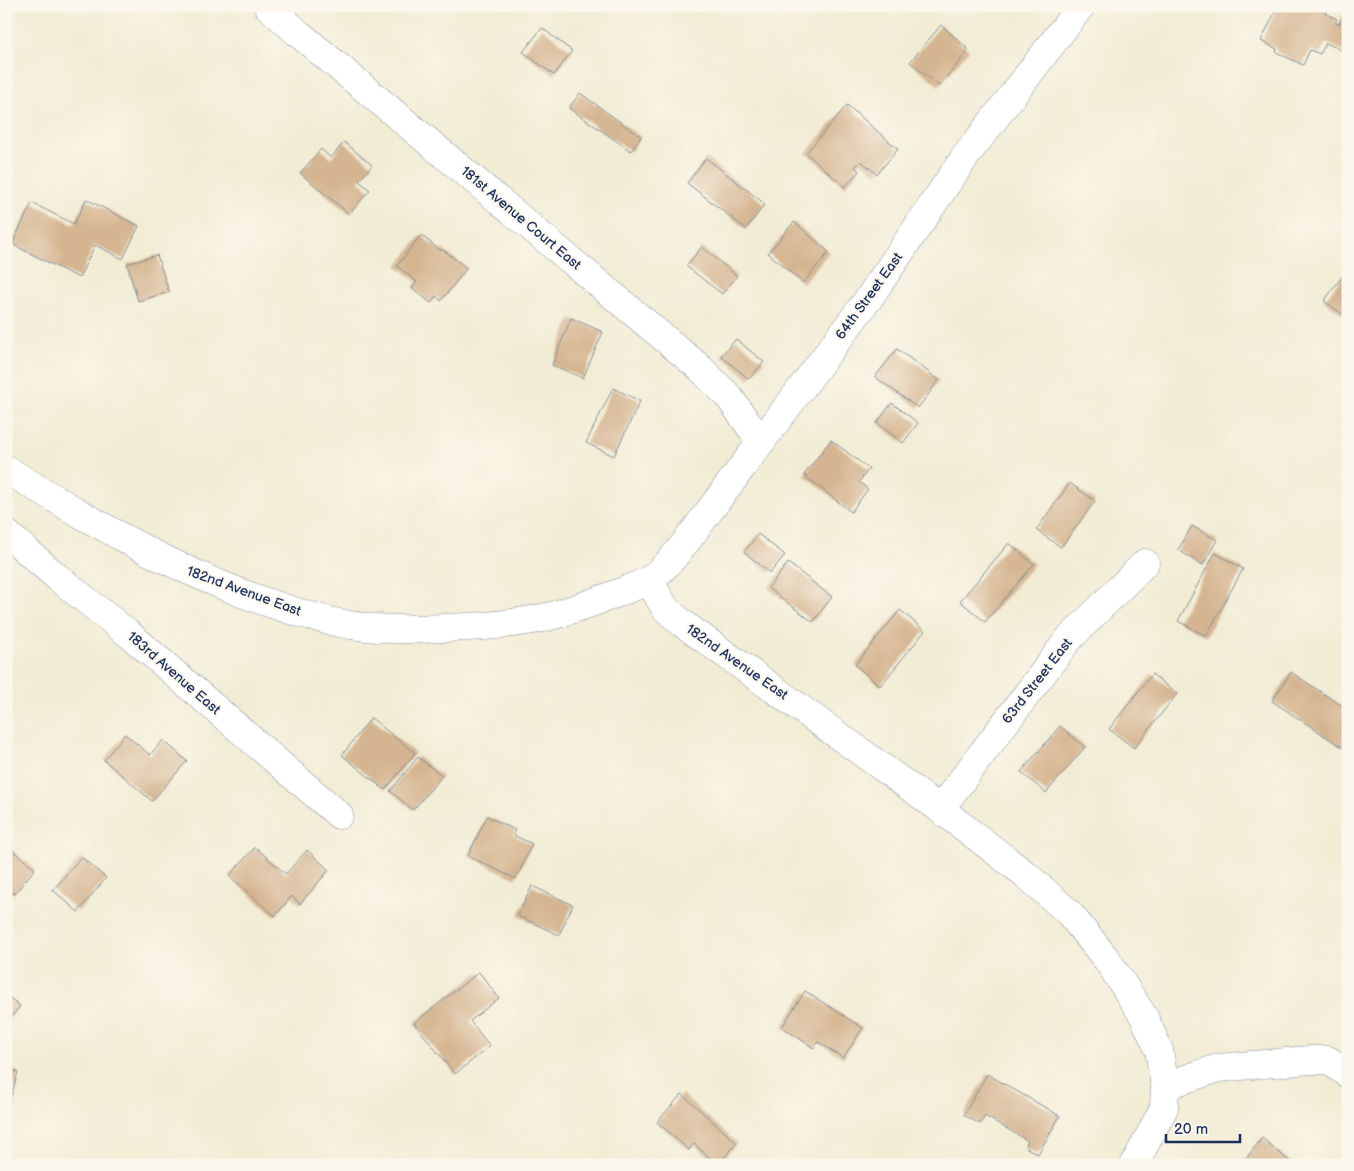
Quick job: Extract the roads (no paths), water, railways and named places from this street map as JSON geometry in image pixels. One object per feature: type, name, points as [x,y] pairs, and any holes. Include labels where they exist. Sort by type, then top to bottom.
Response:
[{"type":"street","name":"181st Avenue Court East","points":[[268,6],[700,368],[729,397],[761,442]]},
{"type":"street","name":"64th Street East","points":[[649,580],[668,564],[689,538],[869,298],[966,158],[1081,6]]},
{"type":"street","name":"182nd Avenue East","points":[[6,469],[113,534],[168,562],[252,597],[326,620],[369,628],[410,630],[492,627],[571,611],[649,580],[665,608],[682,623],[940,809],[1033,880],[1069,913],[1108,961],[1148,1025],[1160,1050],[1165,1086],[1164,1108],[1134,1165]]},
{"type":"street","name":"183rd Avenue East","points":[[6,533],[57,577],[130,634],[340,815]]},
{"type":"street","name":"63rd Street East","points":[[940,809],[1068,640],[1145,563]]},
{"type":"street","points":[[1165,1086],[1218,1068],[1309,1060],[1328,1060],[1348,1074]]}]
